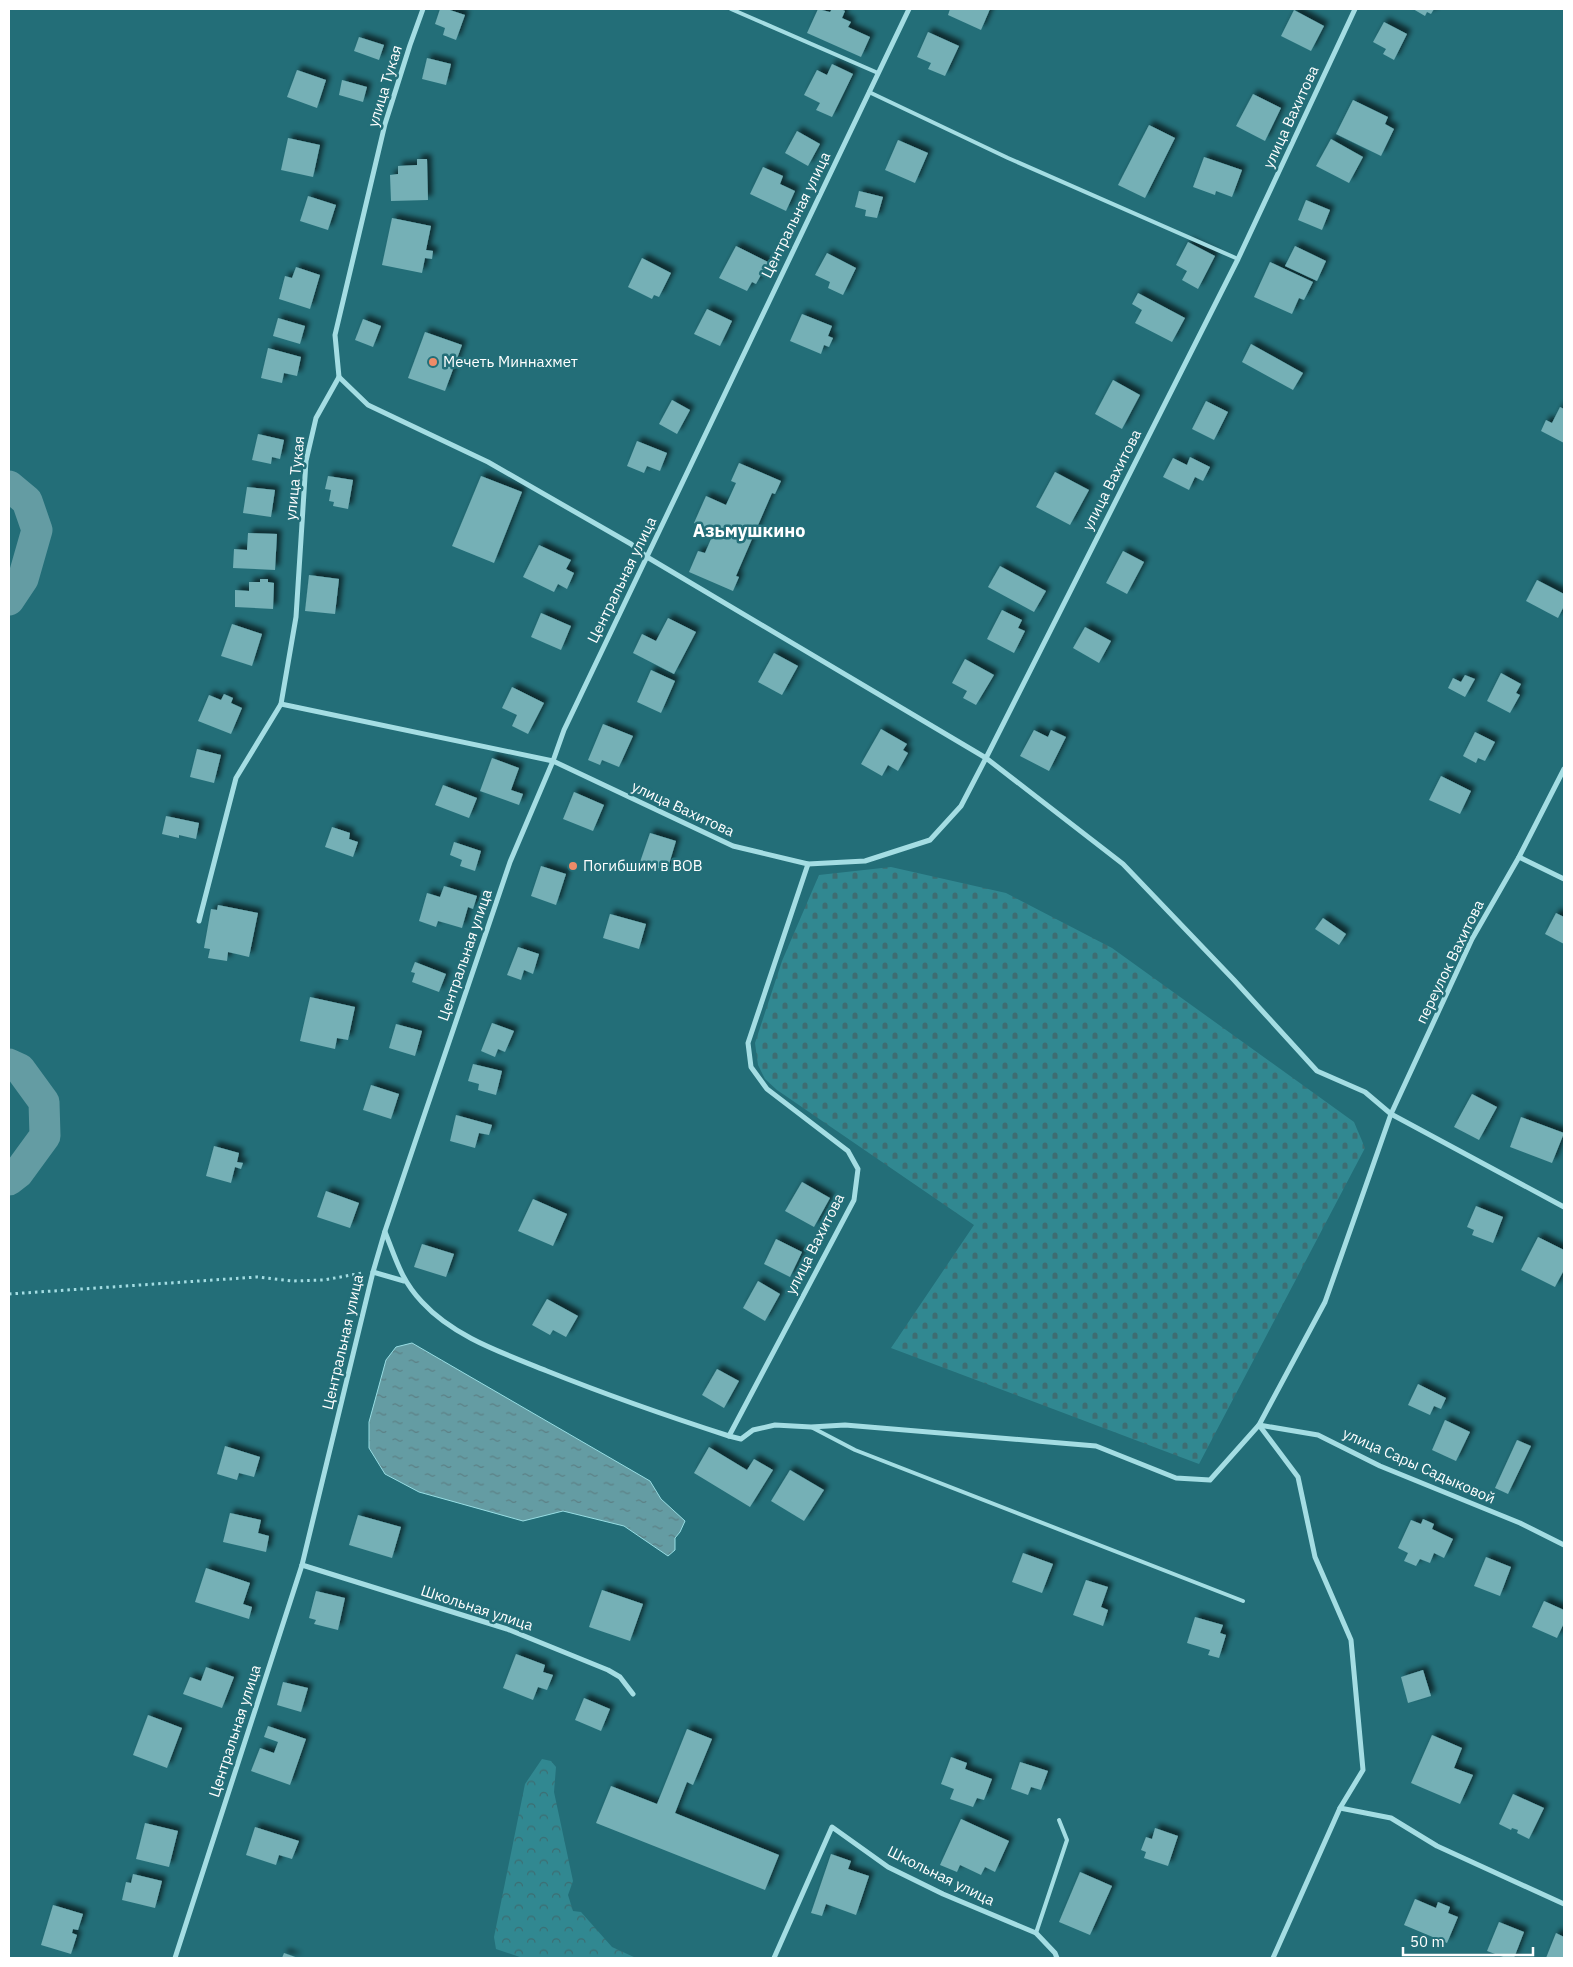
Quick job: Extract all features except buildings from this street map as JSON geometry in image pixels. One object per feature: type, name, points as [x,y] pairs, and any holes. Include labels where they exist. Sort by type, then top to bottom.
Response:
[{"type":"street","name":"улица Тукая","points":[[199,921],[236,778],[280,704],[296,617],[306,460],[316,418],[339,378],[335,336],[385,124],[423,9]]},
{"type":"street","name":"Центральная улица","points":[[174,1958],[302,1564],[373,1272],[385,1231],[510,862],[553,761],[564,730],[909,9]]},
{"type":"street","name":"улица Вахитова","points":[[280,704],[553,761],[733,846],[808,864],[865,861],[930,840],[961,806],[986,758],[1238,259],[1355,9]]},
{"type":"street","points":[[339,378],[368,405],[488,462],[631,544],[647,557],[986,758],[1123,864],[1234,980],[1316,1071],[1365,1092],[1392,1114],[1564,1207]]},
{"type":"street","name":"переулок Вахитова","points":[[811,1427],[846,1425],[1096,1446],[1176,1478],[1210,1480],[1259,1425],[1324,1302],[1392,1114],[1472,939],[1519,857],[1564,770]]},
{"type":"street","points":[[1519,857],[1564,879]]},
{"type":"street","name":"улица Вахитова","points":[[729,1436],[854,1200],[858,1169],[848,1151],[767,1089],[751,1067],[748,1042],[808,864]]},
{"type":"street","points":[[385,1231],[404,1281],[422,1303],[456,1331],[497,1351],[615,1398],[741,1439],[753,1430],[775,1425],[811,1427]]},
{"type":"street","points":[[373,1272],[404,1281]]},
{"type":"street","points":[[1259,1425],[1298,1477],[1315,1557],[1351,1640],[1363,1770],[1340,1808],[1272,1958]]},
{"type":"street","name":"улица Сары Садыковой","points":[[1259,1425],[1318,1435],[1380,1466],[1520,1523],[1564,1545]]},
{"type":"street","name":"Школьная улица","points":[[302,1564],[507,1629],[608,1670],[620,1677],[633,1694]]},
{"type":"street","points":[[1340,1808],[1391,1818],[1437,1846],[1564,1904]]},
{"type":"street","name":"Школьная улица","points":[[774,1958],[832,1828],[888,1867],[944,1894],[1036,1933],[1055,1952],[1056,1958]]},
{"type":"lane","points":[[731,9],[878,73]]},
{"type":"lane","points":[[869,92],[1008,158],[1238,259]]},
{"type":"lane","points":[[811,1427],[855,1450],[1243,1601]]},
{"type":"lane","points":[[1036,1933],[1067,1840],[1059,1820]]},
{"type":"path","points":[[9,1294],[257,1277],[292,1281],[324,1280],[373,1272]]},
{"type":"green space","points":[[891,867],[1006,893],[1112,948],[1354,1122],[1365,1148],[1199,1464],[891,1348],[974,1225],[777,1090],[765,1079],[758,1065],[755,1043],[782,961],[819,875]]},
{"type":"green space","points":[[542,1759],[551,1761],[556,1767],[554,1792],[573,1881],[568,1895],[573,1911],[581,1912],[612,1947],[636,1958],[523,1958],[496,1949],[494,1937],[525,1784]]},
{"type":"water","points":[[412,1343],[650,1481],[661,1499],[685,1521],[675,1538],[675,1550],[668,1556],[624,1526],[563,1511],[523,1521],[419,1492],[385,1474],[369,1448],[369,1422],[386,1360],[396,1347]]},
{"type":"waterway","points":[[9,486],[27,501],[37,530],[23,579],[9,600]]},
{"type":"waterway","points":[[9,1064],[20,1069],[44,1102],[45,1136],[18,1173],[9,1180]]},
{"type":"place","name":"Мечеть Миннахмет","points":[[433,362]]},
{"type":"place","name":"Погибшим в ВОВ","points":[[573,866]]},
{"type":"district","name":"Азьмушкино","points":[[749,531]]}]
